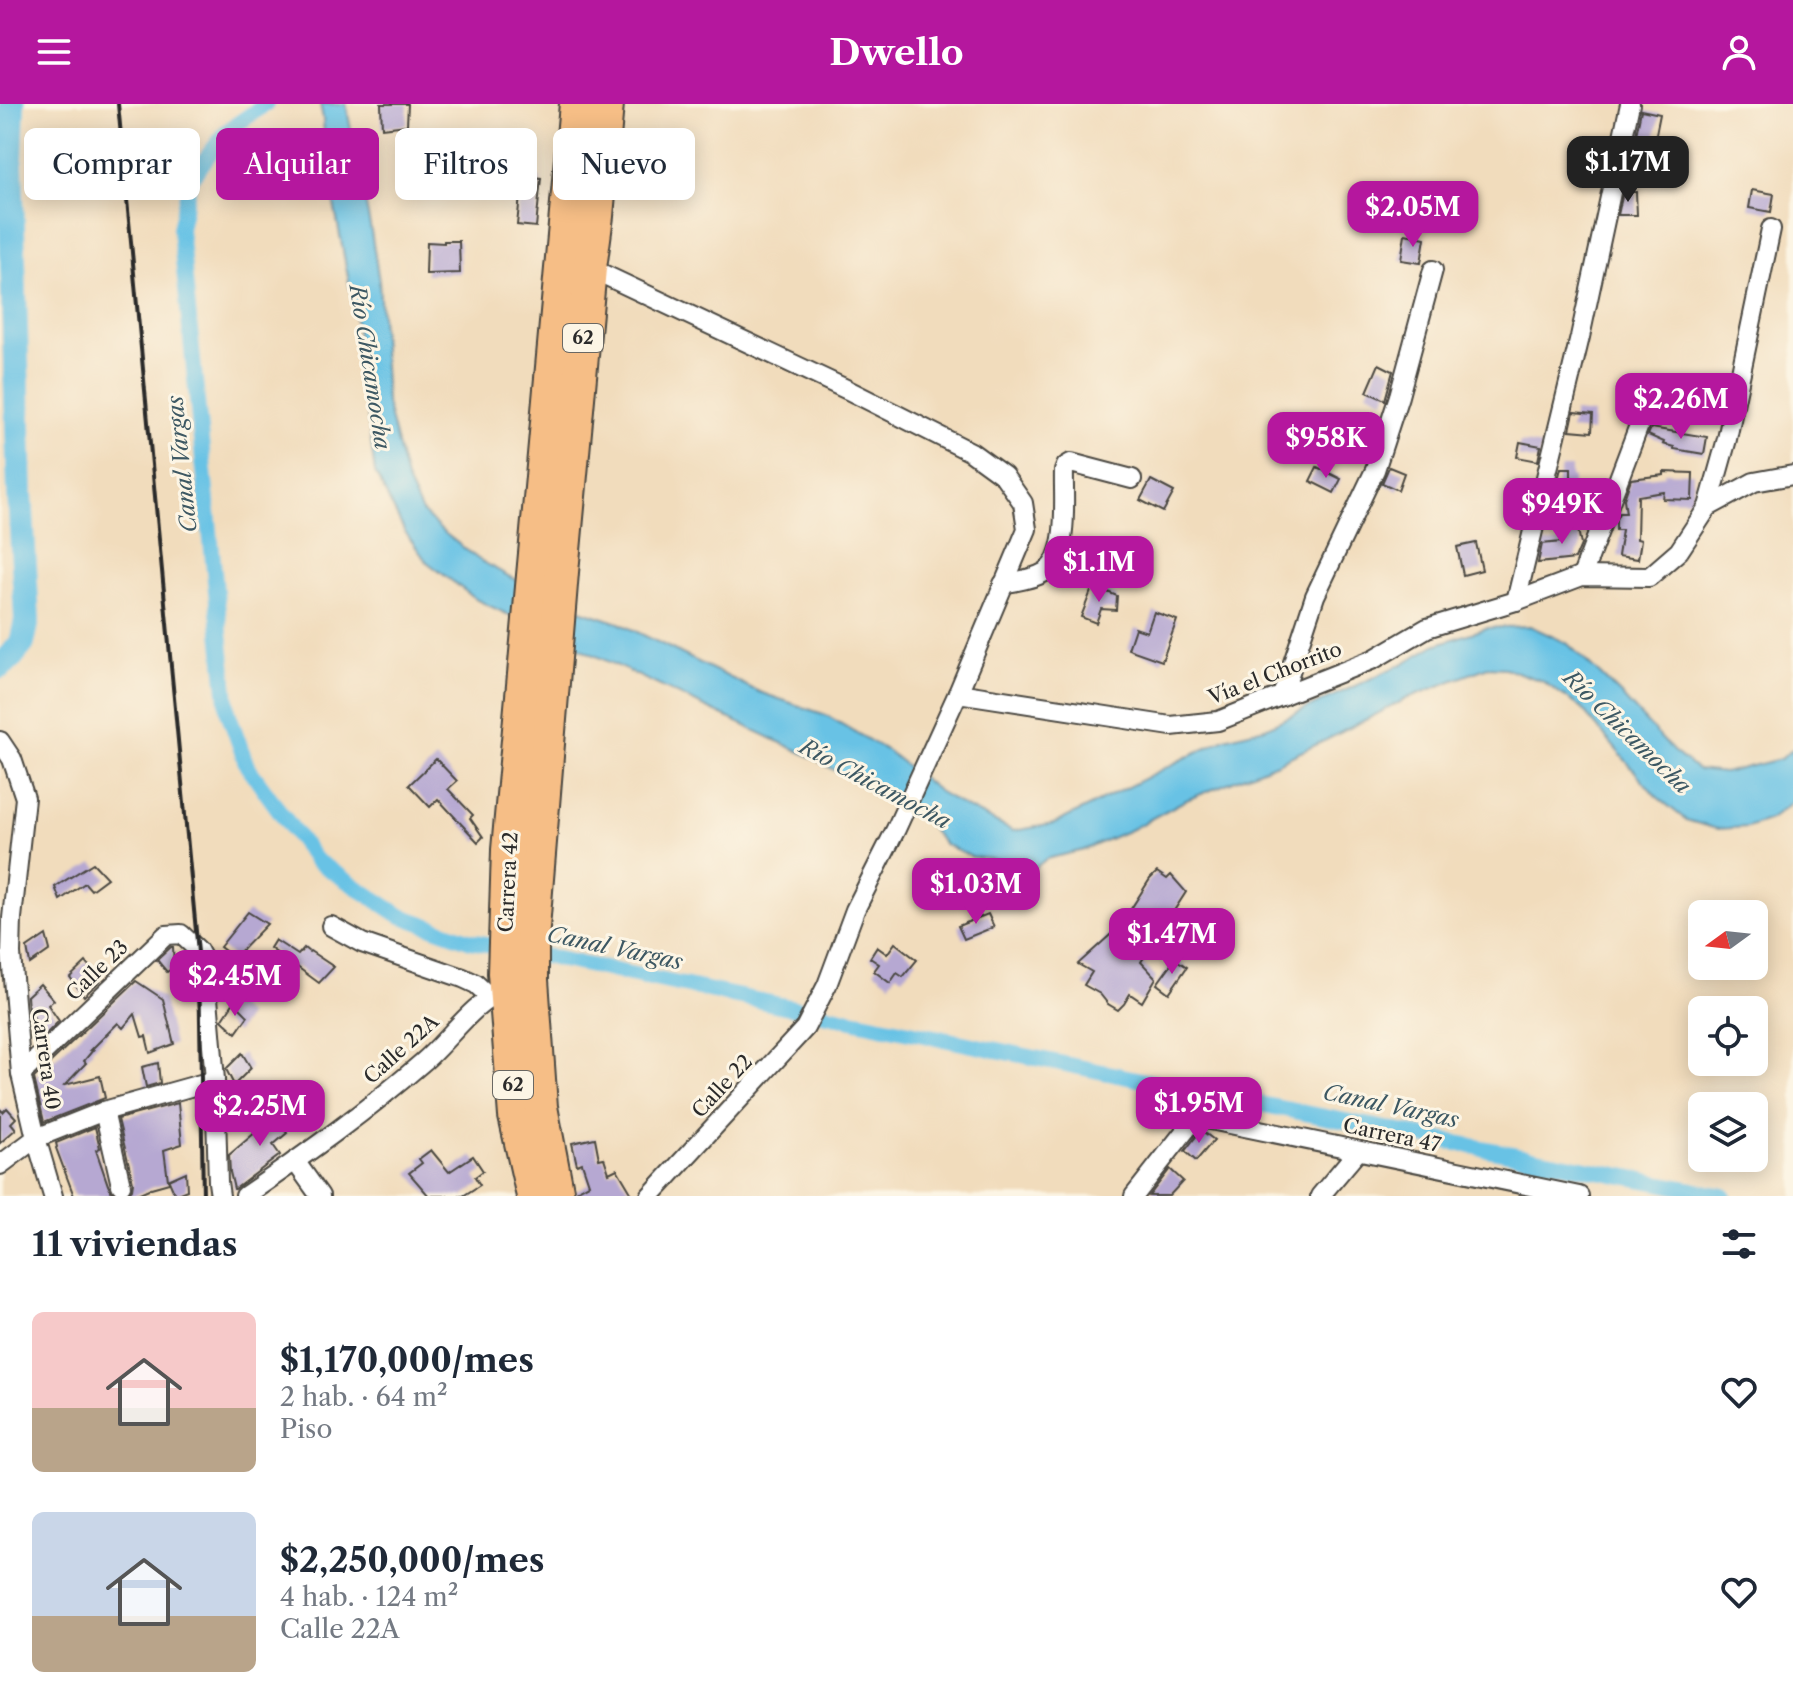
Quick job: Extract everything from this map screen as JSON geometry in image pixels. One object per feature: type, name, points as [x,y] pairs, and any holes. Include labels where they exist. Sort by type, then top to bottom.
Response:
[{"type":"highway","name":"62","points":[[548,570],[576,104]]},
{"type":"highway","name":"62","points":[[548,570],[597,216],[607,104]]},
{"type":"highway","name":"Carrera 42","points":[[533,1196],[515,1116],[508,985],[518,937],[548,570]]},
{"type":"highway","name":"Carrera 42","points":[[508,985],[541,1107],[558,1196]]},
{"type":"street","points":[[1516,601],[1580,337],[1630,104]]},
{"type":"street","points":[[1708,507],[1727,439],[1771,229]]},
{"type":"street","points":[[590,268],[862,396],[971,452],[1004,476],[1023,503],[1027,529],[958,693]]},
{"type":"street","points":[[1282,696],[1315,596],[1375,470],[1399,396],[1433,270]]},
{"type":"street","points":[[1582,576],[1652,391]]},
{"type":"street","points":[[1003,584],[1044,573],[1057,561],[1063,534],[1066,466],[1071,463],[1132,479]]},
{"type":"street","name":"Vía el Chorrito","points":[[958,693],[1171,726],[1218,721],[1374,659],[1427,628],[1516,601],[1582,576],[1649,577],[1679,551],[1708,507],[1754,482],[1793,475]]},
{"type":"street","name":"Calle 22","points":[[650,1196],[805,1028],[827,985],[855,910],[958,693]]},
{"type":"street","name":"Carrera 40","points":[[0,741],[12,759],[25,798],[6,955],[21,1074],[53,1196]]},
{"type":"street","points":[[331,926],[362,943],[476,984],[508,985]]},
{"type":"street","name":"Calle 23","points":[[21,1074],[166,935],[181,934],[198,950],[205,963],[215,1080]]},
{"type":"street","name":"Calle 22A","points":[[245,1196],[362,1112],[425,1061],[508,985]]},
{"type":"street","points":[[0,1165],[36,1138],[104,1111],[215,1080],[220,1196]]},
{"type":"street","points":[[104,1111],[121,1185]]},
{"type":"street","name":"Carrera 47","points":[[1134,1196],[1196,1117],[1579,1196]]},
{"type":"street","points":[[1320,1196],[1358,1151]]},
{"type":"street","points":[[295,1161],[320,1196]]},
{"type":"water","points":[[320,104],[346,104],[351,128],[324,128]]},
{"type":"water","name":"Río Chicamocha","points":[[333,200],[365,200],[379,281],[386,402],[406,479],[421,511],[442,531],[478,559],[563,604],[619,623],[759,692],[826,715],[889,752],[938,791],[1013,831],[1054,824],[1225,738],[1265,728],[1402,664],[1435,645],[1486,628],[1530,626],[1567,643],[1673,751],[1697,770],[1724,773],[1780,759],[1793,749],[1793,801],[1770,819],[1747,827],[1717,829],[1686,820],[1656,796],[1580,707],[1542,681],[1505,668],[1488,667],[1410,697],[1277,763],[1184,801],[1084,850],[1046,859],[1035,868],[1022,860],[972,857],[944,844],[924,820],[807,755],[477,600],[427,562],[405,532],[375,473],[353,303]]},
{"type":"building","points":[[381,104],[408,104],[407,125],[382,128]]},
{"type":"building","points":[[1641,110],[1660,114],[1655,139],[1636,135]]},
{"type":"building","points":[[537,178],[541,178],[536,227],[517,225],[520,200],[537,200]]},
{"type":"building","points":[[1752,190],[1774,194],[1771,212],[1749,208]]},
{"type":"building","points":[[1623,192],[1636,192],[1637,215],[1618,215]]},
{"type":"building","points":[[1405,234],[1425,238],[1421,263],[1401,260]]},
{"type":"building","points":[[459,241],[460,273],[426,274],[427,242]]},
{"type":"building","points":[[1379,364],[1393,371],[1385,400],[1367,392]]},
{"type":"building","points":[[1694,395],[1724,396],[1720,415],[1693,413]]},
{"type":"building","points":[[1574,412],[1593,414],[1592,432],[1570,430]]},
{"type":"building","points":[[1651,428],[1707,437],[1704,454],[1663,444],[1648,435]]},
{"type":"building","points":[[1520,442],[1541,446],[1538,461],[1517,457]]},
{"type":"building","points":[[1317,467],[1341,479],[1334,493],[1310,481]]},
{"type":"building","points":[[1389,467],[1404,473],[1398,490],[1382,483]]},
{"type":"building","points":[[1561,468],[1571,468],[1573,496],[1560,496],[1557,512],[1550,511]]},
{"type":"building","points":[[1664,472],[1693,473],[1692,500],[1663,499],[1664,492],[1638,496],[1637,539],[1641,540],[1638,559],[1618,556],[1622,530],[1616,530],[1616,519],[1619,513],[1626,513],[1624,499],[1631,479],[1664,475]]},
{"type":"building","points":[[1151,480],[1174,492],[1163,512],[1140,500]]},
{"type":"building","points":[[1577,524],[1581,545],[1575,559],[1538,563],[1542,544],[1561,542],[1561,525]]},
{"type":"building","points":[[1476,543],[1482,570],[1463,575],[1457,547]]},
{"type":"building","points":[[1093,586],[1117,596],[1116,610],[1101,609],[1096,623],[1081,617]]},
{"type":"building","points":[[1154,612],[1177,620],[1162,661],[1128,649],[1135,628],[1147,632]]},
{"type":"building","points":[[436,759],[457,781],[448,789],[473,815],[470,818],[483,837],[478,842],[438,799],[430,807],[409,785]]},
{"type":"building","points":[[93,863],[107,878],[91,890],[85,883],[60,900],[55,887]]},
{"type":"building","points":[[1157,872],[1167,879],[1171,875],[1186,892],[1141,962],[1156,978],[1142,1002],[1130,994],[1118,1010],[1084,985],[1092,972],[1078,964],[1120,926]]},
{"type":"building","points":[[248,912],[267,924],[234,958],[220,947]]},
{"type":"building","points":[[988,914],[994,927],[964,939],[958,926]]},
{"type":"building","points":[[46,935],[50,950],[30,964],[27,948]]},
{"type":"building","points":[[275,940],[298,955],[304,948],[334,967],[319,983],[296,966],[289,974],[270,962],[278,954],[270,948]]},
{"type":"building","points":[[895,943],[917,960],[903,977],[897,973],[890,983],[874,971],[879,964],[870,958],[877,947],[887,954]]},
{"type":"building","points":[[171,947],[174,967],[167,972],[157,960]]},
{"type":"building","points":[[1175,959],[1187,967],[1169,993],[1157,984]]},
{"type":"building","points":[[86,962],[100,981],[84,996],[70,977]]},
{"type":"building","points":[[136,981],[163,999],[174,1044],[150,1053],[135,1014],[123,1028],[118,1023],[91,1050],[84,1061],[86,1063],[65,1085],[100,1076],[105,1098],[44,1122],[34,1078]]},
{"type":"building","points":[[40,984],[54,1000],[48,1005],[59,1021],[42,1038],[31,1021],[34,1018],[28,1010],[27,996]]},
{"type":"building","points":[[234,1002],[248,1016],[236,1033],[222,1020]]},
{"type":"building","points":[[242,1053],[251,1068],[234,1085],[226,1069]]},
{"type":"building","points":[[158,1063],[160,1083],[146,1087],[142,1067]]},
{"type":"building","points":[[291,1102],[299,1113],[283,1127],[287,1133],[273,1145],[280,1155],[234,1189],[229,1155]]},
{"type":"building","points":[[178,1103],[182,1144],[164,1150],[168,1180],[186,1172],[187,1190],[175,1195],[169,1181],[133,1196],[125,1196],[132,1189],[133,1182],[118,1119]]},
{"type":"building","points":[[7,1108],[16,1118],[11,1123],[16,1129],[0,1143],[0,1109],[3,1112]]},
{"type":"building","points":[[95,1127],[100,1148],[96,1150],[108,1185],[117,1196],[74,1196],[56,1148],[56,1143]]},
{"type":"building","points":[[1201,1130],[1214,1140],[1196,1161],[1185,1151]]},
{"type":"building","points":[[595,1138],[599,1159],[604,1158],[609,1173],[617,1169],[633,1196],[576,1196],[576,1191],[589,1184],[582,1163],[577,1165],[572,1143]]},
{"type":"building","points":[[431,1150],[449,1172],[473,1156],[483,1171],[475,1177],[480,1185],[463,1196],[429,1196],[409,1173],[422,1163],[419,1159]]},
{"type":"building","points":[[1170,1169],[1183,1181],[1169,1196],[1149,1196]]},
{"type":"waterway","points":[[0,666],[22,643],[27,620],[10,162],[12,104]]},
{"type":"waterway","name":"Canal Vargas","points":[[266,104],[227,131],[190,179],[180,229],[228,712],[247,766],[315,860],[399,915],[471,941],[1209,1094],[1724,1196]]},
{"type":"railway","points":[[118,104],[199,963],[203,1196]]}]
